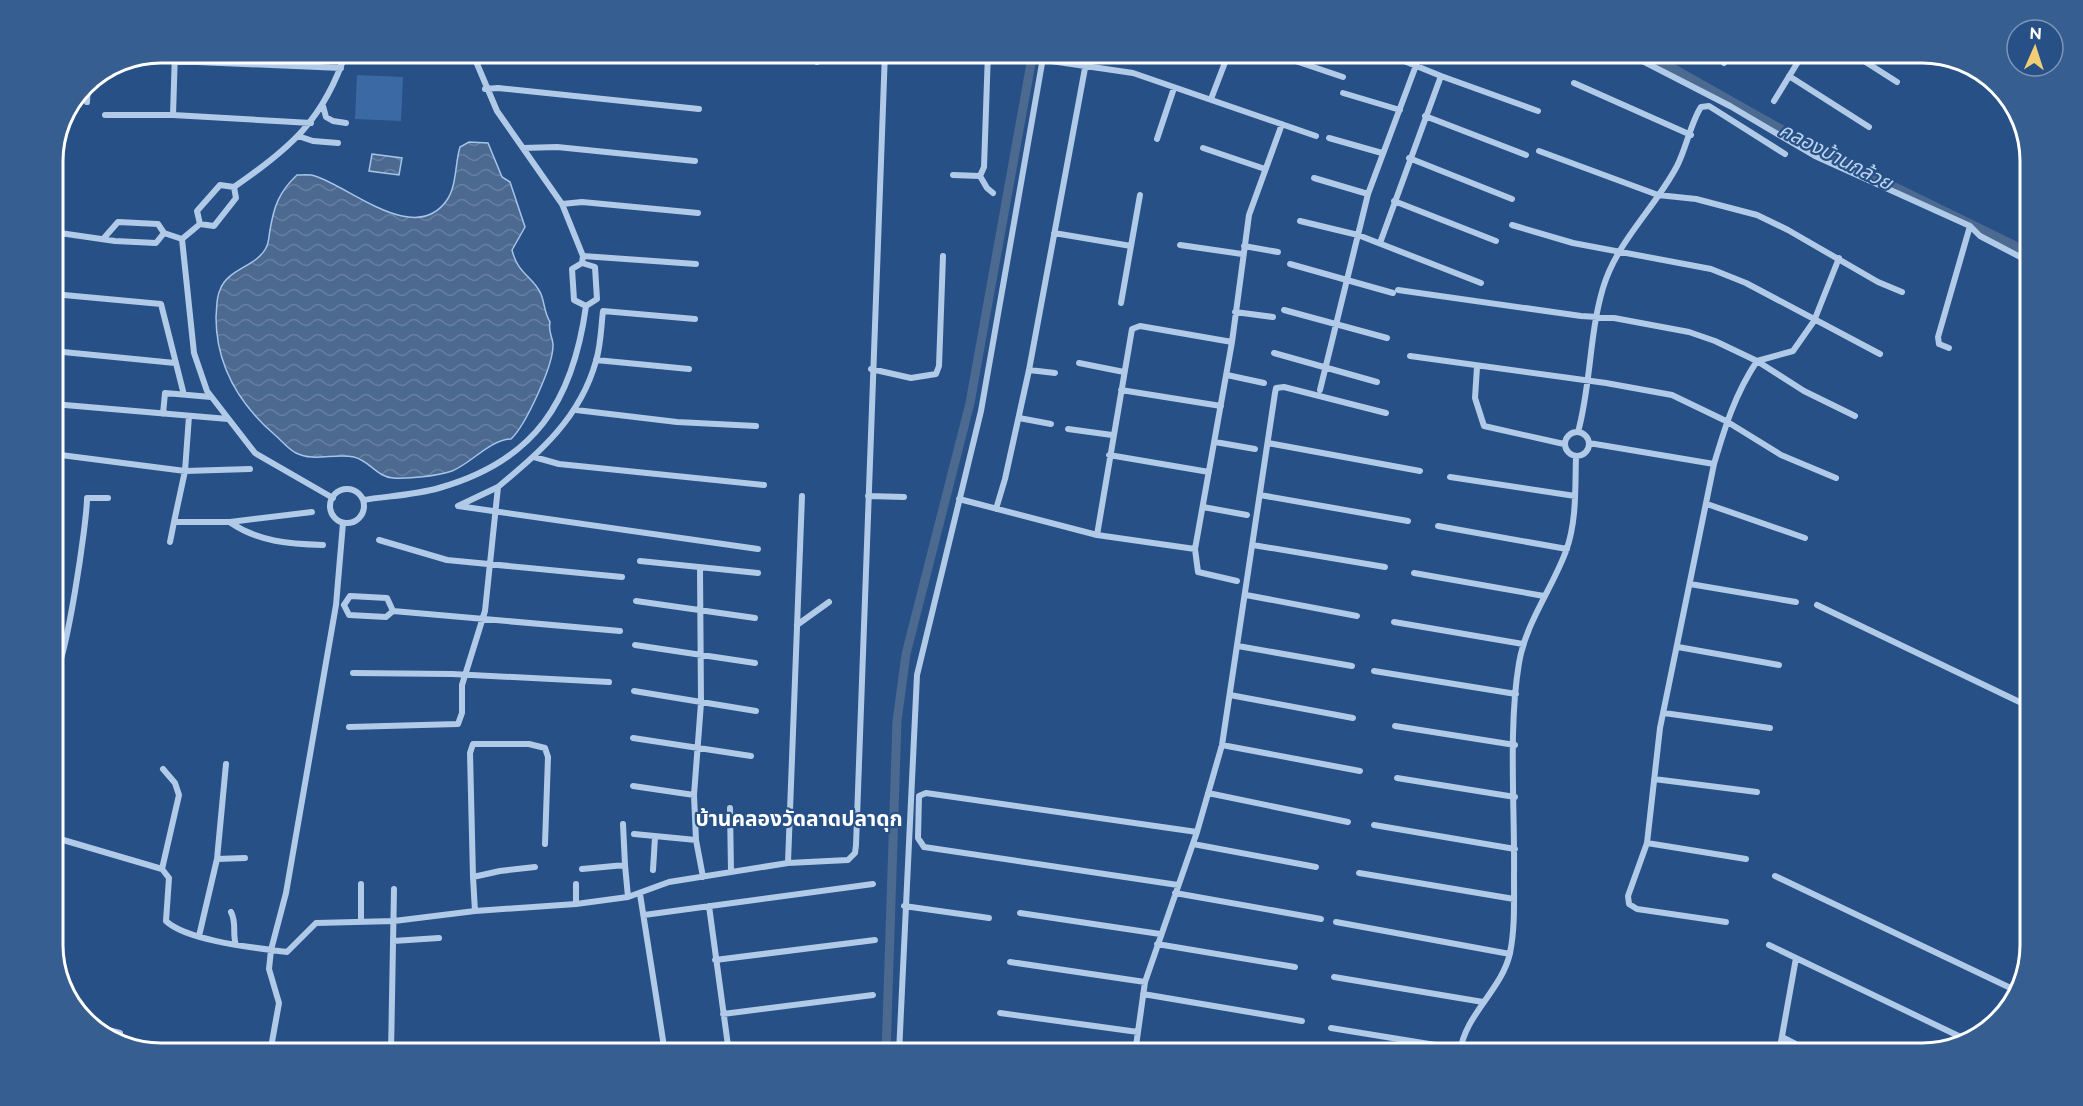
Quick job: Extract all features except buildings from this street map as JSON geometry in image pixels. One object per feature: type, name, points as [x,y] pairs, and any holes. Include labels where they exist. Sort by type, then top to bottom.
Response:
[{"type":"street","points":[[173,115],[175,63]]},
{"type":"street","points":[[222,63],[341,68]]},
{"type":"street","points":[[200,224],[197,211],[220,185],[234,187],[274,159],[310,123],[323,106],[343,63]]},
{"type":"street","points":[[363,500],[361,515],[353,522],[343,523],[332,513],[333,498],[340,491],[351,490],[363,500],[437,489],[484,472],[509,457],[533,435],[564,390],[574,367],[586,306],[597,299],[595,267],[583,260],[562,204],[496,111],[476,63]]},
{"type":"street","points":[[63,840],[162,869],[169,878],[166,921],[174,929],[236,945],[287,952],[316,923],[394,921],[475,911],[576,904],[628,897],[640,894],[656,885],[731,872],[788,863],[848,860],[855,852],[885,63]]},
{"type":"street","points":[[980,176],[984,166],[988,63]]},
{"type":"street","points":[[899,1043],[904,906],[917,675],[983,400],[1042,63]]},
{"type":"street","points":[[1064,63],[1133,73],[1316,136]]},
{"type":"street","points":[[996,509],[1029,370],[1084,63]]},
{"type":"street","points":[[1212,99],[1225,63]]},
{"type":"street","points":[[1302,63],[1343,77]]},
{"type":"street","points":[[1405,63],[1538,111]]},
{"type":"street","points":[[1320,390],[1368,194],[1418,63]]},
{"type":"street","points":[[1646,63],[1730,106],[1815,156],[1970,226],[1980,236],[2020,257]]},
{"type":"street","points":[[1774,101],[1797,63]]},
{"type":"street","points":[[1868,63],[1898,82]]},
{"type":"street","points":[[1380,243],[1409,158],[1441,76]]},
{"type":"street","points":[[1789,76],[1869,127]]},
{"type":"street","points":[[1574,83],[1691,135]]},
{"type":"street","points":[[1157,139],[1174,87]]},
{"type":"street","points":[[485,89],[498,88],[699,109]]},
{"type":"street","points":[[1343,93],[1400,110]]},
{"type":"street","points":[[323,106],[326,117],[333,121],[346,123]]},
{"type":"street","points":[[1578,432],[1589,381],[1596,316],[1604,286],[1618,252],[1676,168],[1701,107],[1709,106],[1785,154]]},
{"type":"street","points":[[105,115],[173,115],[310,123]]},
{"type":"street","points":[[1425,116],[1526,156]]},
{"type":"street","points":[[1237,581],[1198,572],[1195,549],[1227,375],[1249,215],[1282,124]]},
{"type":"street","points":[[298,136],[313,141],[338,143]]},
{"type":"street","points":[[1329,138],[1382,153]]},
{"type":"street","points":[[523,147],[557,147],[695,161]]},
{"type":"street","points":[[1203,148],[1265,169]]},
{"type":"street","points":[[1539,151],[1658,195],[1696,199],[1757,215],[1839,258],[1878,282],[1902,292]]},
{"type":"street","points":[[1409,158],[1512,199]]},
{"type":"street","points":[[952,175],[980,176]]},
{"type":"street","points":[[980,176],[993,193]]},
{"type":"street","points":[[1314,178],[1368,194]]},
{"type":"street","points":[[182,239],[200,224],[214,226],[236,198],[234,187]]},
{"type":"street","points":[[1121,303],[1140,195]]},
{"type":"street","points":[[1394,201],[1496,241]]},
{"type":"street","points":[[562,204],[582,202],[698,213]]},
{"type":"street","points":[[1300,221],[1358,235],[1481,284]]},
{"type":"street","points":[[104,238],[118,222],[158,224],[164,232],[182,239]]},
{"type":"street","points":[[1512,225],[1618,252],[1711,269],[1754,287],[1814,321],[1880,354]]},
{"type":"street","points":[[1949,348],[1939,344],[1938,337],[1970,226]]},
{"type":"street","points":[[63,233],[116,241],[156,243],[164,232]]},
{"type":"street","points":[[1054,233],[1131,246]]},
{"type":"street","points":[[182,239],[194,354],[211,398],[255,453],[333,498]]},
{"type":"street","points":[[1180,244],[1242,254]]},
{"type":"street","points":[[1244,246],[1278,252]]},
{"type":"street","points":[[872,369],[911,378],[936,374],[939,366],[943,256]]},
{"type":"street","points":[[1726,921],[1632,908],[1628,896],[1647,843],[1664,713],[1714,464],[1726,421],[1739,389],[1757,361],[1793,351],[1814,321],[1839,258]]},
{"type":"street","points":[[586,306],[574,300],[572,269],[583,260],[696,264]]},
{"type":"street","points":[[1290,264],[1395,292],[1596,316],[1689,332],[1715,341],[1757,361],[1804,391],[1856,416]]},
{"type":"street","points":[[63,295],[161,304],[184,395]]},
{"type":"street","points":[[1284,310],[1387,338]]},
{"type":"street","points":[[695,318],[603,311],[596,360],[576,410],[551,442],[498,487],[458,506],[494,514],[758,549]]},
{"type":"street","points":[[1235,312],[1273,317]]},
{"type":"street","points":[[1097,535],[1112,435],[1131,334],[1135,327],[1232,342]]},
{"type":"street","points":[[63,352],[175,363]]},
{"type":"street","points":[[1274,353],[1377,382]]},
{"type":"street","points":[[1410,356],[1672,395],[1726,421],[1781,455],[1836,478]]},
{"type":"street","points":[[596,360],[689,369]]},
{"type":"street","points":[[1079,363],[1124,372]]},
{"type":"street","points":[[1477,367],[1476,409],[1484,426],[1564,444]]},
{"type":"street","points":[[1029,370],[1054,374]]},
{"type":"street","points":[[1227,375],[1264,383]]},
{"type":"street","points":[[1137,1043],[1145,982],[1156,944],[1197,832],[1222,745],[1275,393],[1279,387],[1386,413]]},
{"type":"street","points":[[1121,390],[1221,406]]},
{"type":"street","points":[[163,414],[165,393],[211,398]]},
{"type":"street","points":[[63,405],[228,419]]},
{"type":"street","points":[[576,410],[677,422],[756,426]]},
{"type":"street","points":[[170,542],[184,471],[189,416]]},
{"type":"street","points":[[1019,418],[1051,424]]},
{"type":"street","points":[[1068,429],[1112,435]]},
{"type":"street","points":[[1578,432],[1586,436],[1589,443],[1587,451],[1576,456],[1568,453],[1564,444],[1570,434],[1578,432]]},
{"type":"street","points":[[1215,442],[1255,449]]},
{"type":"street","points":[[1268,443],[1420,471]]},
{"type":"street","points":[[1589,443],[1714,464]]},
{"type":"street","points":[[63,455],[184,471],[250,470]]},
{"type":"street","points":[[1109,455],[1209,472]]},
{"type":"street","points":[[1463,1043],[1468,1028],[1504,970],[1510,954],[1514,899],[1516,694],[1523,644],[1567,549],[1573,525],[1576,456]]},
{"type":"street","points":[[534,457],[559,464],[764,485]]},
{"type":"street","points":[[1450,477],[1575,496]]},
{"type":"street","points":[[349,727],[458,724],[462,713],[465,674],[483,618],[491,565],[498,487]]},
{"type":"street","points":[[1260,495],[1408,521]]},
{"type":"street","points":[[788,863],[802,496]]},
{"type":"street","points":[[868,496],[904,497]]},
{"type":"street","points":[[63,649],[87,498],[108,498]]},
{"type":"street","points":[[959,499],[1097,535],[1195,549]]},
{"type":"street","points":[[1707,504],[1805,538]]},
{"type":"street","points":[[1203,507],[1247,515]]},
{"type":"street","points":[[174,522],[230,522],[312,512]]},
{"type":"street","points":[[230,522],[262,539],[288,544],[323,545]]},
{"type":"street","points":[[272,1043],[279,1003],[269,969],[271,950],[286,893],[336,605],[343,523]]},
{"type":"street","points":[[1438,526],[1567,549]]},
{"type":"street","points":[[379,540],[447,560],[622,577]]},
{"type":"street","points":[[1253,545],[1385,567]]},
{"type":"street","points":[[640,561],[758,573]]},
{"type":"street","points":[[700,568],[701,703],[694,795],[696,840],[703,877]]},
{"type":"street","points":[[1414,573],[1544,596]]},
{"type":"street","points":[[1690,584],[1796,602]]},
{"type":"street","points":[[1246,595],[1357,616]]},
{"type":"street","points":[[345,605],[350,596],[387,598],[393,611]]},
{"type":"street","points":[[636,601],[755,618]]},
{"type":"street","points":[[798,625],[829,602]]},
{"type":"street","points":[[1817,604],[2020,702]]},
{"type":"street","points":[[336,605],[345,605]]},
{"type":"street","points":[[345,605],[349,615],[386,617],[393,611],[620,631]]},
{"type":"street","points":[[1394,622],[1523,644]]},
{"type":"street","points":[[635,645],[755,663]]},
{"type":"street","points":[[1238,646],[1352,666]]},
{"type":"street","points":[[1678,647],[1779,665]]},
{"type":"street","points":[[1374,670],[1516,694]]},
{"type":"street","points":[[353,673],[465,674],[494,678],[609,682]]},
{"type":"street","points":[[634,691],[756,711]]},
{"type":"street","points":[[1230,695],[1353,718]]},
{"type":"street","points":[[1664,713],[1770,728]]},
{"type":"street","points":[[1395,726],[1515,745]]},
{"type":"street","points":[[633,738],[751,756]]},
{"type":"street","points":[[475,911],[470,753],[473,744],[529,744],[545,748],[548,757],[545,844]]},
{"type":"street","points":[[1222,745],[1360,771]]},
{"type":"street","points":[[199,936],[217,859],[226,764]]},
{"type":"street","points":[[162,869],[178,795],[175,783],[163,768]]},
{"type":"street","points":[[1397,778],[1515,797]]},
{"type":"street","points":[[1654,779],[1757,792]]},
{"type":"street","points":[[633,786],[694,795]]},
{"type":"street","points":[[1178,885],[924,847],[918,838],[920,796],[926,793],[1197,832]]},
{"type":"street","points":[[1208,793],[1348,822]]},
{"type":"street","points":[[730,808],[731,872]]},
{"type":"street","points":[[623,824],[628,897]]},
{"type":"street","points":[[1374,825],[1515,849]]},
{"type":"street","points":[[634,834],[696,840]]},
{"type":"street","points":[[653,870],[654,837]]},
{"type":"street","points":[[1647,843],[1746,859]]},
{"type":"street","points":[[1193,844],[1316,867]]},
{"type":"street","points":[[217,859],[245,858]]},
{"type":"street","points":[[582,869],[625,865]]},
{"type":"street","points":[[473,877],[535,867]]},
{"type":"street","points":[[1359,873],[1514,899]]},
{"type":"street","points":[[1775,876],[2010,988]]},
{"type":"street","points":[[361,884],[361,922]]},
{"type":"street","points":[[576,884],[576,904]]},
{"type":"street","points":[[644,915],[873,884]]},
{"type":"street","points":[[391,1043],[394,889]]},
{"type":"street","points":[[1174,893],[1321,919]]},
{"type":"street","points":[[640,894],[663,1043]]},
{"type":"street","points":[[709,906],[727,1043]]},
{"type":"street","points":[[904,906],[989,918]]},
{"type":"street","points":[[231,912],[234,918],[233,937],[236,945]]},
{"type":"street","points":[[1020,913],[1160,934]]},
{"type":"street","points":[[1336,922],[1510,954]]},
{"type":"street","points":[[393,941],[439,938]]},
{"type":"street","points":[[715,960],[874,940]]},
{"type":"street","points":[[1156,944],[1295,967]]},
{"type":"street","points":[[1769,945],[1959,1036]]},
{"type":"street","points":[[1781,1043],[1796,958]]},
{"type":"street","points":[[1011,962],[1145,982]]},
{"type":"street","points":[[1334,977],[1484,1002]]},
{"type":"street","points":[[1143,994],[1302,1021]]},
{"type":"street","points":[[723,1014],[873,995]]},
{"type":"street","points":[[1000,1013],[1138,1036]]},
{"type":"street","points":[[1331,1028],[1415,1043]]},
{"type":"street","points":[[1138,1036],[1141,1043]]},
{"type":"street","points":[[1782,1037],[1794,1043]]},
{"type":"shaded area","points":[[357,75],[403,77],[401,121],[355,119]]},
{"type":"water","points":[[469,142],[488,143],[502,177],[510,182],[525,227],[512,250],[518,265],[538,288],[550,322],[553,344],[549,366],[524,422],[511,439],[495,443],[452,471],[431,476],[387,477],[354,457],[310,457],[296,453],[251,410],[241,397],[225,367],[217,335],[216,317],[220,290],[229,277],[256,260],[266,248],[278,200],[297,175],[315,176],[383,210],[401,216],[418,217],[434,213],[447,200],[453,188],[460,147]]},
{"type":"water","points":[[372,154],[402,158],[399,175],[369,171]]},
{"type":"waterway","points":[[886,1043],[897,721],[906,654],[970,403],[1031,63]]},
{"type":"waterway","name":"คลองบ้านกล้วย","points":[[1664,63],[1809,145],[2020,248]]},
{"type":"district","name":"บ้านคลองวัดลาดปลาดุก","points":[[799,819]]}]
